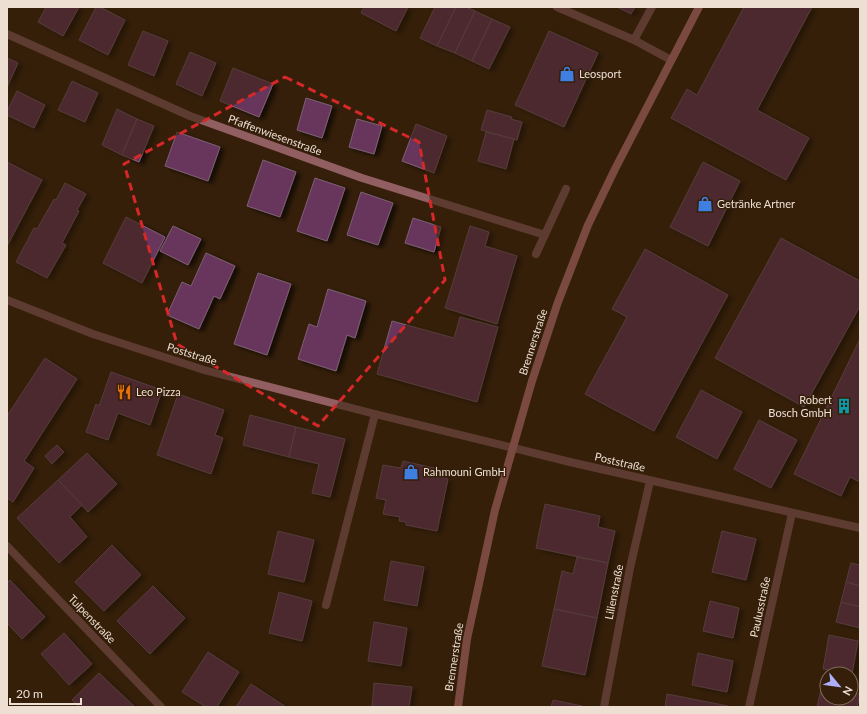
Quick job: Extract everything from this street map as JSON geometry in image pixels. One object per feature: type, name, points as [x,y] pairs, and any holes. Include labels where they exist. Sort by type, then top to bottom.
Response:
[{"type":"main road","name":"Brennerstraße","points":[[458,707],[467,639],[495,510],[532,380],[558,302],[588,226],[615,169],[699,7]]},
{"type":"street","points":[[557,7],[634,40],[671,60]]},
{"type":"street","points":[[634,40],[652,7]]},
{"type":"street","name":"Pfaffenwiesenstraße","points":[[7,34],[190,116],[362,178],[545,234]]},
{"type":"street","points":[[536,254],[566,189]]},
{"type":"street","name":"Poststraße","points":[[7,300],[93,334],[204,370],[375,414],[650,481],[860,528]]},
{"type":"street","points":[[326,605],[375,414]]},
{"type":"street","name":"Lilienstraße","points":[[604,707],[630,568],[650,481]]},
{"type":"street","name":"Paulusstraße","points":[[749,707],[792,513]]},
{"type":"street","name":"Tulpenstraße","points":[[7,546],[161,707]]},
{"type":"highlighted area","points":[[285,77],[419,142],[445,280],[318,426],[177,344],[124,164]]},
{"type":"building","points":[[46,7],[79,7],[63,36],[38,22]]},
{"type":"building","points":[[96,7],[100,7],[125,20],[108,55],[79,40]]},
{"type":"building","points":[[364,7],[408,7],[396,31],[361,13]]},
{"type":"building","points":[[435,7],[456,7],[437,46],[420,38]]},
{"type":"building","points":[[456,7],[466,7],[475,11],[455,53],[437,46]]},
{"type":"building","points":[[617,7],[635,7],[631,14]]},
{"type":"building","points":[[744,7],[812,7],[757,110],[809,138],[786,180],[671,118],[687,89],[697,95]]},
{"type":"building","points":[[475,11],[492,19],[472,61],[455,53]]},
{"type":"building","points":[[492,19],[510,27],[489,69],[472,61]]},
{"type":"building","points":[[143,31],[168,41],[154,76],[128,65]]},
{"type":"building","points":[[549,31],[598,53],[564,127],[515,105]]},
{"type":"building","points":[[190,52],[216,63],[202,96],[176,84]]},
{"type":"building","points":[[7,58],[18,63],[7,87]]},
{"type":"building","points":[[233,68],[273,84],[259,117],[220,101]]},
{"type":"building","points":[[72,81],[98,93],[85,122],[58,110]]},
{"type":"building","points":[[17,91],[45,105],[34,128],[7,115],[7,111]]},
{"type":"building","points":[[306,98],[332,106],[322,138],[297,130]]},
{"type":"building","points":[[117,109],[137,119],[122,155],[102,145]]},
{"type":"building","points":[[487,110],[512,117],[511,119],[522,122],[517,140],[481,130]]},
{"type":"building","points":[[137,119],[154,126],[139,162],[122,155]]},
{"type":"building","points":[[357,119],[382,126],[374,154],[349,147]]},
{"type":"building","points":[[416,124],[447,136],[434,173],[402,161]]},
{"type":"building","points":[[177,132],[220,147],[208,181],[165,166]]},
{"type":"building","points":[[486,132],[514,139],[506,169],[478,161]]},
{"type":"building","points":[[263,160],[296,172],[280,217],[247,206]]},
{"type":"building","points":[[7,162],[42,180],[7,246]]},
{"type":"building","name":"Getränke Artner","points":[[703,162],[740,181],[708,246],[670,227]]},
{"type":"building","points":[[315,178],[345,188],[327,241],[297,231]]},
{"type":"building","points":[[65,183],[86,194],[62,243],[66,245],[47,278],[16,262],[34,228],[37,229]]},
{"type":"building","points":[[361,192],[393,203],[378,245],[347,235]]},
{"type":"building","points":[[126,217],[165,237],[142,283],[103,263]]},
{"type":"building","points":[[413,218],[441,227],[434,252],[405,243]]},
{"type":"building","points":[[173,226],[201,239],[188,265],[160,251]]},
{"type":"building","points":[[470,226],[489,232],[485,246],[517,256],[497,324],[445,308]]},
{"type":"building","points":[[781,238],[860,281],[860,306],[804,407],[715,358]]},
{"type":"building","points":[[645,249],[728,295],[654,431],[585,394],[627,317],[612,309]]},
{"type":"building","points":[[206,253],[235,266],[220,299],[214,296],[199,329],[167,315],[182,282],[191,286]]},
{"type":"building","points":[[258,273],[291,284],[267,355],[234,344]]},
{"type":"building","points":[[328,289],[366,301],[355,338],[347,335],[336,371],[298,359],[309,324],[317,327]]},
{"type":"building","points":[[460,317],[498,327],[477,402],[377,374],[392,321],[454,338]]},
{"type":"building","name":"Robert Bosch GmbH","points":[[860,339],[860,482],[850,477],[841,496],[794,474]]},
{"type":"building","points":[[45,358],[77,379],[24,461],[34,468],[13,502],[7,498],[7,416]]},
{"type":"building","points":[[111,372],[162,390],[150,425],[118,413],[108,440],[86,432],[96,404],[99,406]]},
{"type":"building","points":[[701,390],[742,412],[717,459],[676,437]]},
{"type":"building","points":[[178,394],[224,410],[215,435],[223,438],[211,474],[157,455]]},
{"type":"building","points":[[250,415],[296,427],[289,457],[243,445]]},
{"type":"building","points":[[759,420],[797,440],[771,488],[734,469]]},
{"type":"building","points":[[296,427],[345,439],[330,497],[312,493],[319,464],[289,457]]},
{"type":"building","points":[[57,445],[64,452],[52,464],[45,456]]},
{"type":"building","points":[[87,453],[117,484],[88,512],[58,480]]},
{"type":"building","points":[[403,461],[434,468],[433,475],[448,479],[437,531],[406,525],[406,522],[399,521],[400,517],[383,514],[386,500],[376,498],[383,465],[401,468]]},
{"type":"building","points":[[58,480],[82,505],[70,517],[87,537],[59,563],[17,518]]},
{"type":"building","points":[[545,504],[600,516],[598,527],[615,531],[608,563],[536,548]]},
{"type":"building","points":[[278,531],[314,540],[304,582],[268,574]]},
{"type":"building","points":[[722,531],[756,539],[746,580],[712,572]]},
{"type":"building","points":[[112,545],[141,575],[104,611],[75,582]]},
{"type":"building","points":[[577,557],[608,563],[597,618],[554,609],[562,571],[573,574]]},
{"type":"building","points":[[391,561],[424,567],[417,606],[384,600]]},
{"type":"building","points":[[851,563],[860,565],[860,586],[846,582]]},
{"type":"building","points":[[10,580],[45,617],[22,639],[7,623],[7,583]]},
{"type":"building","points":[[846,582],[860,586],[860,607],[841,602]]},
{"type":"building","points":[[153,586],[185,618],[150,654],[117,621]]},
{"type":"building","points":[[279,592],[312,601],[302,641],[269,633]]},
{"type":"building","points":[[710,601],[739,608],[733,638],[703,631]]},
{"type":"building","points":[[841,602],[860,607],[860,628],[836,622]]},
{"type":"building","points":[[554,609],[597,618],[585,675],[542,666]]},
{"type":"building","points":[[374,622],[407,628],[401,666],[368,661]]},
{"type":"building","points":[[64,633],[92,664],[69,685],[41,654]]},
{"type":"building","points":[[829,635],[858,641],[853,666],[824,666]]},
{"type":"building","points":[[208,652],[239,672],[217,707],[206,707],[182,692]]},
{"type":"building","points":[[698,653],[733,661],[727,692],[692,685]]},
{"type":"building","points":[[99,673],[135,707],[79,707],[72,700]]},
{"type":"building","points":[[374,683],[412,687],[409,707],[372,707]]},
{"type":"building","points":[[251,684],[286,707],[236,707]]},
{"type":"building","points":[[667,694],[728,706],[665,707]]},
{"type":"building","points":[[819,698],[819,706],[857,706],[857,707],[817,707]]},
{"type":"building","points":[[553,700],[582,706],[582,707],[551,707]]},
{"type":"place","name":"Leosport","points":[[567,74]]},
{"type":"place","name":"Getränke Artner","points":[[705,204]]},
{"type":"place","name":"Leo Pizza","points":[[124,392]]},
{"type":"place","name":"Robert Bosch GmbH","points":[[844,406]]},
{"type":"place","name":"Rahmouni GmbH","points":[[411,472]]}]
